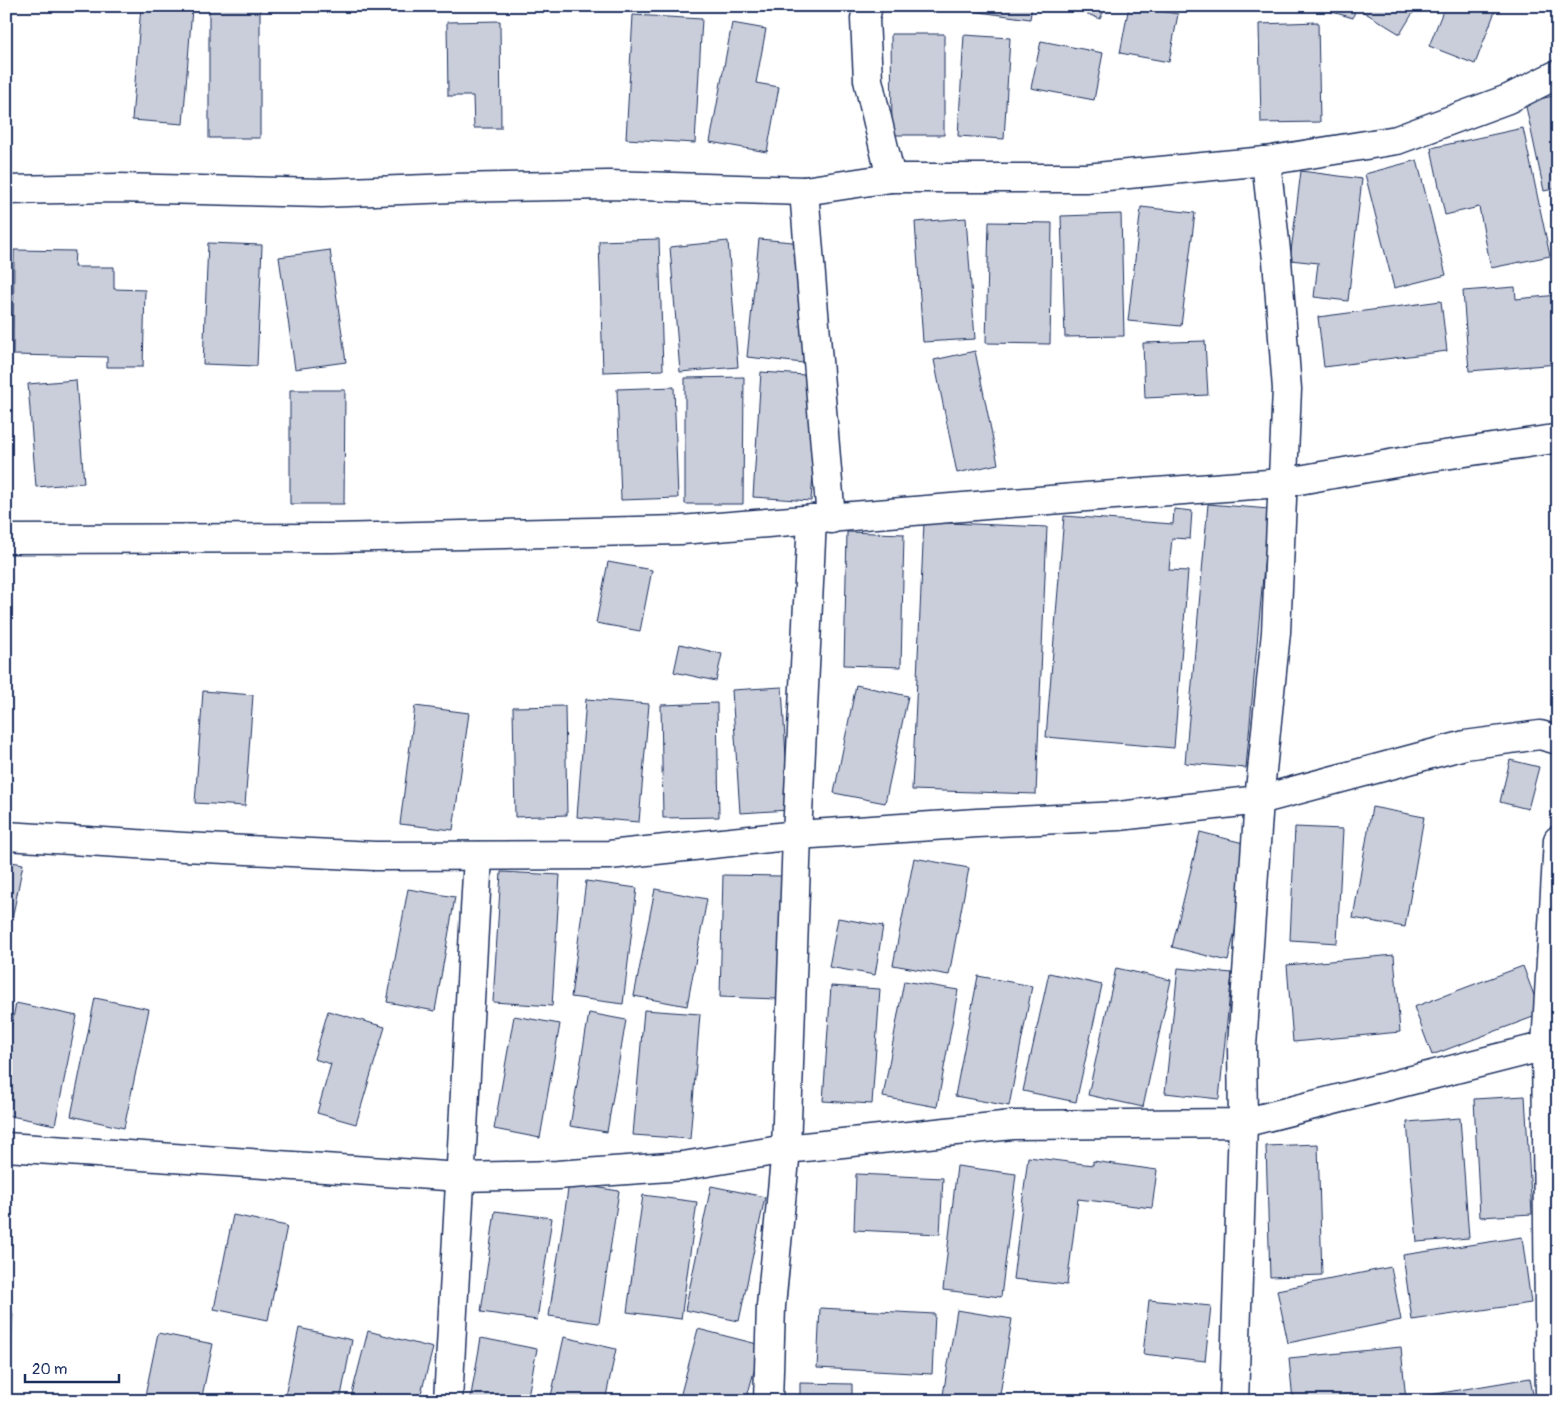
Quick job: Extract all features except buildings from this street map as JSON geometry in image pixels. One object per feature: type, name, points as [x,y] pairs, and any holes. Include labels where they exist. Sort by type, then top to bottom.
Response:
[{"type":"street","points":[[868,6],[865,19],[868,80],[891,178]]},
{"type":"street","points":[[6,190],[118,188],[322,193],[609,185],[804,191],[891,178],[1086,178],[1266,160],[1397,140],[1508,99],[1558,74]]},
{"type":"street","points":[[1234,1401],[1243,1124],[1242,1046],[1259,800],[1276,632],[1287,389],[1277,260],[1266,160]]},
{"type":"street","points":[[768,1401],[771,1306],[786,1149],[798,835],[821,519],[804,191]]},
{"type":"street","points":[[6,539],[332,538],[662,531],[1282,483],[1424,458],[1554,439]]},
{"type":"street","points":[[6,836],[174,847],[365,856],[609,855],[798,835],[1119,816],[1259,800],[1465,745],[1540,735],[1558,740]]},
{"type":"street","points":[[1550,1401],[1546,1046],[1557,853]]},
{"type":"street","points":[[448,1401],[478,856]]},
{"type":"street","points":[[6,1147],[461,1177],[557,1175],[683,1166],[786,1149],[1012,1125],[1243,1124],[1546,1046]]}]
